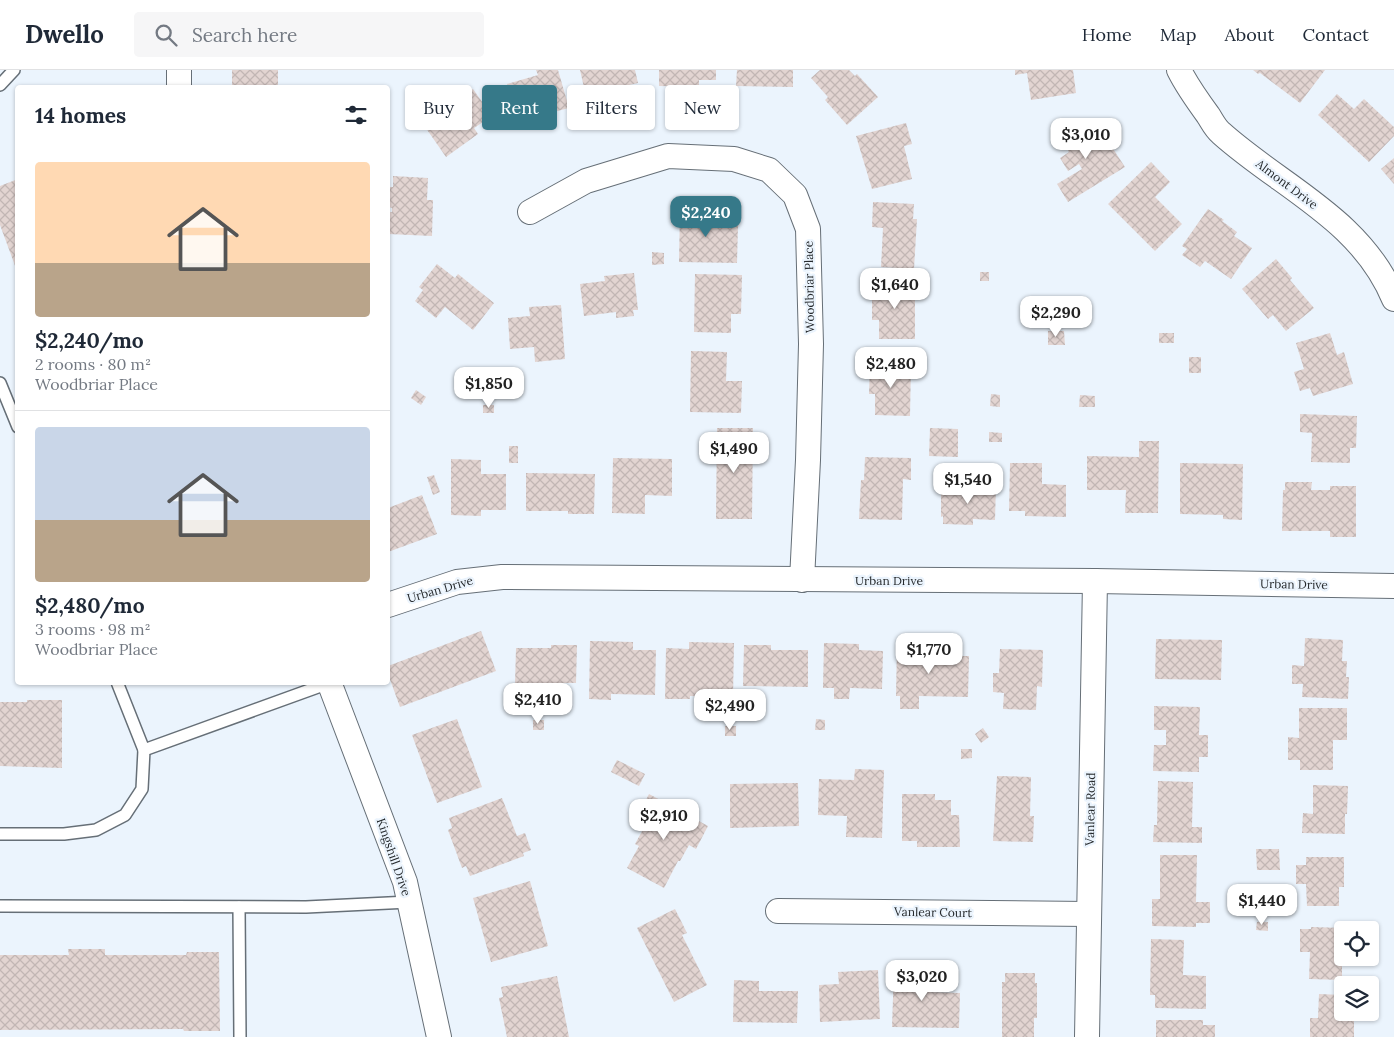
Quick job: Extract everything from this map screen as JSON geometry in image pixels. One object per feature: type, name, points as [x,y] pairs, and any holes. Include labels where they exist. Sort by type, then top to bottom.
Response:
[{"type":"street","points":[[179,70],[179,85]]},
{"type":"street","name":"Almont Drive","points":[[1179,70],[1219,132],[1307,196],[1344,229],[1373,261],[1394,299]]},
{"type":"street","name":"Woodbriar Place","points":[[530,212],[586,180],[668,156],[734,160],[769,170],[795,195],[808,229],[810,334],[808,460],[802,580]]},
{"type":"street","name":"Urban Drive","points":[[390,604],[457,582],[502,577],[1095,581],[1394,586]]},
{"type":"street","name":"Vanlear Road","points":[[1087,1037],[1095,581]]},
{"type":"street","name":"Kingshill Drive","points":[[330,685],[405,882],[439,1037]]},
{"type":"street","name":"Vanlear Court","points":[[778,911],[1088,914]]},
{"type":"lane","points":[[0,85],[14,70]]},
{"type":"lane","points":[[0,383],[15,420]]},
{"type":"lane","points":[[0,834],[64,834],[96,830],[125,815],[142,789],[144,750],[119,685]]},
{"type":"lane","points":[[144,750],[323,685]]},
{"type":"lane","points":[[0,906],[306,907],[409,902]]},
{"type":"lane","points":[[239,907],[240,1037]]},
{"type":"building","points":[[232,70],[278,70],[278,85],[232,85]]},
{"type":"building","points":[[536,70],[558,70],[567,101],[567,109],[557,111],[557,85],[507,85],[538,75]]},
{"type":"building","points":[[580,70],[635,70],[638,83],[629,85],[583,85]]},
{"type":"building","points":[[659,70],[716,70],[716,80],[699,80],[699,85],[659,86]]},
{"type":"building","points":[[737,70],[793,70],[793,87],[736,85]]},
{"type":"building","points":[[820,70],[849,70],[855,76],[857,74],[878,97],[847,125],[825,100],[828,97],[811,78]]},
{"type":"building","points":[[1015,70],[1073,70],[1076,93],[1031,100],[1027,73],[1015,75]]},
{"type":"building","points":[[1253,70],[1325,70],[1300,103],[1260,73],[1258,74]]},
{"type":"building","points":[[472,90],[482,102],[482,123],[474,128],[478,134],[446,157],[427,130],[472,130]]},
{"type":"building","points":[[1337,94],[1354,109],[1364,99],[1394,127],[1394,136],[1369,162],[1318,115]]},
{"type":"building","points":[[1081,120],[1094,140],[1104,135],[1125,167],[1068,202],[1057,184],[1082,169],[1079,164],[1068,171],[1060,158],[1069,152],[1066,147],[1060,150],[1053,138]]},
{"type":"building","points":[[906,123],[912,144],[904,146],[912,179],[872,189],[856,136]]},
{"type":"building","points":[[1394,158],[1394,184],[1381,169]]},
{"type":"building","points":[[1151,162],[1170,182],[1155,197],[1182,224],[1155,251],[1108,204]]},
{"type":"building","points":[[393,176],[428,178],[427,200],[433,200],[432,236],[390,234],[390,212],[392,212],[392,208],[390,208],[390,187],[393,187]]},
{"type":"building","points":[[15,180],[15,266],[0,225],[0,186]]},
{"type":"building","points":[[873,202],[914,204],[913,219],[917,219],[914,269],[881,267],[883,228],[872,227]]},
{"type":"building","points":[[680,208],[713,209],[713,224],[738,225],[737,263],[679,262]]},
{"type":"building","points":[[1208,209],[1237,232],[1234,236],[1252,248],[1231,279],[1205,261],[1200,267],[1182,255],[1187,249],[1182,246]]},
{"type":"building","points":[[652,252],[664,253],[664,264],[652,265]]},
{"type":"building","points":[[1276,259],[1292,278],[1290,280],[1314,308],[1286,331],[1273,315],[1268,319],[1242,289]]},
{"type":"building","points":[[437,264],[455,278],[458,274],[494,303],[473,330],[445,307],[436,318],[415,301],[423,290],[419,287]]},
{"type":"building","points":[[980,272],[989,272],[989,281],[980,281]]},
{"type":"building","points":[[634,273],[638,310],[633,310],[634,316],[616,318],[616,312],[584,316],[580,284],[605,281],[604,276]]},
{"type":"building","points":[[695,274],[742,275],[741,314],[731,314],[731,333],[694,332]]},
{"type":"building","points":[[872,283],[915,283],[915,339],[879,339],[879,320],[872,320]]},
{"type":"building","points":[[561,305],[565,359],[535,362],[534,347],[510,349],[508,318],[530,316],[529,307]]},
{"type":"building","points":[[1048,331],[1064,331],[1065,345],[1048,345]]},
{"type":"building","points":[[1159,333],[1174,333],[1174,343],[1159,343]]},
{"type":"building","points":[[1330,333],[1337,355],[1344,352],[1353,384],[1313,396],[1310,388],[1300,391],[1294,372],[1304,369],[1296,343]]},
{"type":"building","points":[[691,351],[727,352],[726,381],[742,381],[741,413],[690,412]]},
{"type":"building","points":[[1189,357],[1201,357],[1201,373],[1189,373]]},
{"type":"building","points":[[870,364],[911,365],[910,416],[875,415],[875,394],[869,394]]},
{"type":"building","points":[[416,390],[426,397],[421,405],[411,398]]},
{"type":"building","points":[[991,394],[1000,395],[1000,407],[990,406]]},
{"type":"building","points":[[1080,395],[1095,396],[1095,407],[1079,407]]},
{"type":"building","points":[[483,405],[494,405],[494,413],[483,413]]},
{"type":"building","points":[[1300,414],[1357,416],[1356,448],[1350,448],[1350,463],[1311,462],[1312,433],[1300,432]]},
{"type":"building","points":[[717,428],[753,428],[752,519],[716,519]]},
{"type":"building","points":[[930,428],[958,429],[958,457],[929,456]]},
{"type":"building","points":[[989,432],[1002,433],[1002,442],[989,442]]},
{"type":"building","points":[[1139,441],[1159,441],[1158,513],[1125,513],[1126,490],[1087,490],[1087,456],[1139,457]]},
{"type":"building","points":[[509,446],[518,446],[518,463],[509,463]]},
{"type":"building","points":[[865,457],[911,458],[911,480],[903,479],[902,520],[859,519],[861,480],[864,480]]},
{"type":"building","points":[[613,458],[672,459],[672,496],[645,495],[645,514],[612,513]]},
{"type":"building","points":[[451,459],[481,460],[481,474],[506,474],[506,510],[481,510],[481,516],[451,515]]},
{"type":"building","points":[[1010,463],[1042,463],[1042,484],[1066,485],[1066,517],[1025,516],[1025,511],[1009,511]]},
{"type":"building","points":[[1180,463],[1243,464],[1242,520],[1223,519],[1223,515],[1180,514]]},
{"type":"building","points":[[526,473],[595,474],[594,514],[568,514],[568,511],[526,511]]},
{"type":"building","points":[[434,475],[440,492],[433,495],[427,477]]},
{"type":"building","points":[[1285,482],[1312,482],[1311,490],[1330,490],[1330,486],[1356,486],[1356,537],[1330,537],[1330,531],[1282,531],[1283,490],[1285,490]]},
{"type":"building","points":[[971,486],[996,486],[995,520],[973,519],[973,525],[943,524],[943,516],[941,517],[941,488],[971,488]]},
{"type":"building","points":[[422,495],[437,534],[390,551],[390,507]]},
{"type":"building","points":[[481,631],[496,671],[400,707],[390,680],[390,665]]},
{"type":"building","points":[[1305,638],[1343,640],[1342,661],[1347,661],[1346,677],[1349,677],[1348,699],[1302,697],[1303,684],[1292,684],[1292,665],[1304,666]]},
{"type":"building","points":[[1156,639],[1222,640],[1221,680],[1155,679]]},
{"type":"building","points":[[590,641],[633,642],[633,650],[656,650],[655,695],[611,694],[611,700],[589,699]]},
{"type":"building","points":[[689,642],[734,643],[733,697],[690,696],[690,699],[665,699],[666,648],[689,649]]},
{"type":"building","points":[[824,643],[859,644],[859,650],[883,651],[882,689],[850,688],[849,699],[834,699],[834,688],[823,688]]},
{"type":"building","points":[[897,644],[925,645],[925,648],[945,648],[945,656],[969,656],[968,697],[919,696],[919,709],[900,709],[900,696],[896,696]]},
{"type":"building","points":[[551,645],[577,645],[576,683],[553,683],[553,698],[537,698],[537,683],[515,683],[516,648],[551,648]]},
{"type":"building","points":[[744,645],[771,645],[771,650],[808,650],[808,687],[743,686]]},
{"type":"building","points":[[1000,649],[1043,650],[1042,687],[1037,686],[1036,710],[1003,709],[1004,693],[993,692],[993,673],[999,673]]},
{"type":"building","points":[[27,700],[62,700],[62,768],[0,766],[0,702],[27,702]]},
{"type":"building","points":[[1154,706],[1200,707],[1199,735],[1208,735],[1208,757],[1199,757],[1199,772],[1153,771],[1154,745],[1166,745],[1166,730],[1154,730]]},
{"type":"building","points":[[1299,708],[1347,708],[1347,740],[1333,740],[1333,770],[1300,770],[1300,760],[1288,760],[1288,737],[1299,738]]},
{"type":"building","points":[[457,719],[482,787],[437,803],[412,735]]},
{"type":"building","points":[[816,719],[825,720],[825,730],[815,730]]},
{"type":"building","points":[[533,720],[544,720],[544,730],[533,730]]},
{"type":"building","points":[[725,726],[736,726],[736,736],[725,736]]},
{"type":"building","points":[[983,728],[989,737],[981,743],[975,734]]},
{"type":"building","points":[[961,749],[972,749],[972,758],[961,759]]},
{"type":"building","points":[[617,760],[645,774],[639,786],[611,772]]},
{"type":"building","points":[[855,769],[884,770],[882,838],[846,837],[847,816],[818,815],[819,779],[854,780]]},
{"type":"building","points":[[997,776],[1031,777],[1030,816],[1034,816],[1033,842],[993,841]]},
{"type":"building","points":[[1158,781],[1193,782],[1192,827],[1202,827],[1202,843],[1153,842],[1154,825],[1157,825]]},
{"type":"building","points":[[798,783],[799,826],[730,828],[730,784]]},
{"type":"building","points":[[1313,785],[1348,786],[1345,834],[1302,833],[1303,813],[1313,814]]},
{"type":"building","points":[[649,794],[708,826],[696,849],[689,845],[664,888],[627,868],[639,846],[635,844],[646,824],[650,827],[652,821],[639,814]]},
{"type":"building","points":[[902,794],[935,794],[935,800],[951,800],[951,815],[959,815],[960,847],[917,847],[917,841],[902,841]]},
{"type":"building","points":[[502,798],[517,836],[525,833],[531,850],[523,853],[524,856],[470,876],[466,866],[462,868],[448,830],[452,828],[449,818]]},
{"type":"building","points":[[1256,849],[1279,849],[1280,870],[1257,870]]},
{"type":"building","points":[[1160,855],[1197,855],[1196,902],[1210,902],[1210,923],[1196,923],[1196,927],[1152,926],[1152,899],[1160,899]]},
{"type":"building","points":[[1306,857],[1344,857],[1344,887],[1339,887],[1339,906],[1307,906],[1306,884],[1296,884],[1296,865],[1306,865]]},
{"type":"building","points":[[530,881],[548,946],[491,962],[473,898]]},
{"type":"building","points":[[675,909],[687,933],[682,935],[707,985],[674,1002],[637,928]]},
{"type":"building","points":[[1257,922],[1268,922],[1268,931],[1256,930]]},
{"type":"building","points":[[1311,927],[1334,928],[1334,966],[1342,966],[1342,976],[1334,976],[1334,980],[1309,979],[1310,952],[1300,952],[1300,929],[1311,929]]},
{"type":"building","points":[[1151,939],[1184,940],[1183,975],[1206,976],[1206,1009],[1155,1008],[1155,995],[1150,995]]},
{"type":"building","points":[[68,949],[105,949],[105,955],[186,955],[187,952],[219,952],[220,1031],[184,1031],[183,1029],[0,1030],[0,955],[69,955]]},
{"type":"building","points":[[894,969],[930,970],[930,992],[960,993],[959,1028],[892,1027]]},
{"type":"building","points":[[878,970],[880,1019],[820,1022],[819,985],[839,984],[838,972]]},
{"type":"building","points":[[1005,973],[1035,973],[1035,983],[1037,983],[1037,1018],[1034,1018],[1034,1037],[1002,1037],[1002,982],[1005,982]]},
{"type":"building","points":[[557,976],[569,1037],[507,1037],[499,998],[503,997],[501,987]]},
{"type":"building","points":[[734,980],[759,981],[759,991],[798,991],[797,1023],[733,1022]]},
{"type":"building","points":[[1319,994],[1334,995],[1334,1021],[1354,1021],[1354,1037],[1310,1037],[1310,1018],[1318,1018]]},
{"type":"building","points":[[1156,1020],[1203,1020],[1203,1025],[1215,1025],[1215,1037],[1156,1037]]}]
